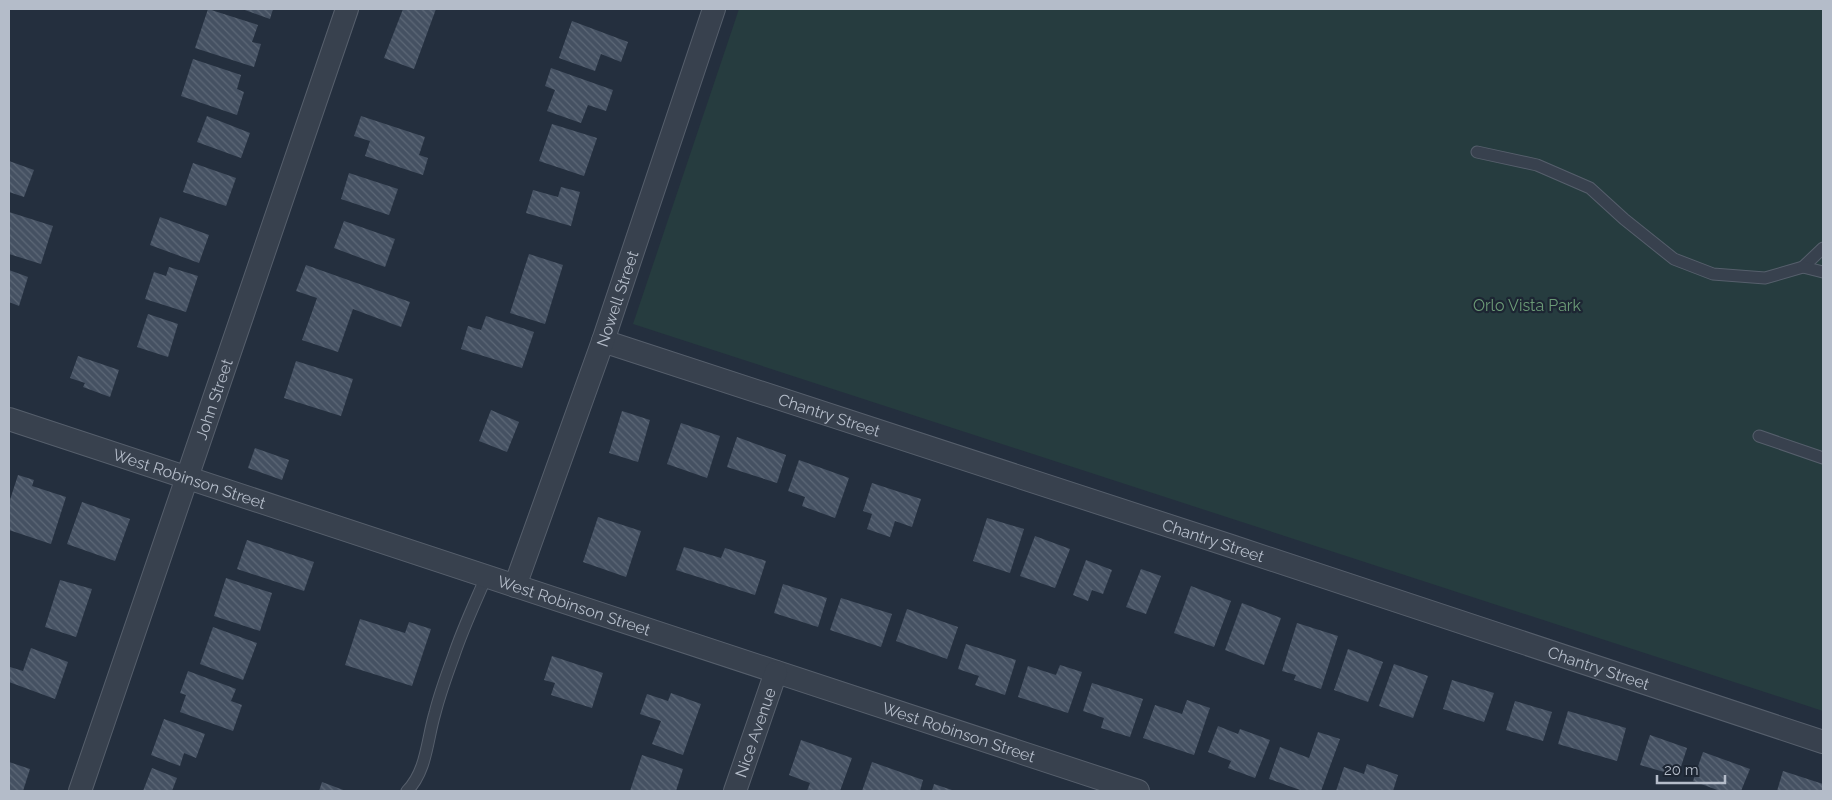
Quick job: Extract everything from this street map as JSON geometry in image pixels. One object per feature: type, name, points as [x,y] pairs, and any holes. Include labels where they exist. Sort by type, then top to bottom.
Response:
[{"type":"street","name":"John Street","points":[[80,791],[347,9]]},
{"type":"street","name":"Nowell Street","points":[[515,586],[603,341],[714,9]]},
{"type":"street","name":"Chantry Street","points":[[603,341],[1823,742]]},
{"type":"street","name":"West Robinson Street","points":[[9,419],[1138,791]]},
{"type":"street","name":"Nice Avenue","points":[[735,791],[776,672]]},
{"type":"lane","points":[[1477,152],[1537,165],[1590,188],[1624,219],[1674,259],[1713,274],[1765,278],[1803,267],[1823,248]]},
{"type":"lane","points":[[1803,267],[1823,272]]},
{"type":"lane","points":[[1759,436],[1823,458]]},
{"type":"lane","points":[[407,791],[416,782],[427,751],[434,715],[454,654],[468,616],[486,577]]},
{"type":"green space","name":"Orlo Vista Park","points":[[739,9],[1823,9],[1823,711],[633,324]]},
{"type":"building","points":[[208,9],[258,25],[252,42],[261,44],[254,67],[195,48]]},
{"type":"building","points":[[242,9],[273,9],[270,19]]},
{"type":"building","points":[[403,9],[436,9],[414,69],[384,58]]},
{"type":"building","points":[[572,21],[628,42],[621,62],[601,54],[595,71],[559,58]]},
{"type":"building","points":[[193,59],[241,75],[237,89],[244,92],[237,115],[181,96]]},
{"type":"building","points":[[551,68],[613,90],[606,111],[588,105],[581,123],[547,111],[555,90],[545,86]]},
{"type":"building","points":[[207,116],[250,133],[241,158],[197,142]]},
{"type":"building","points":[[361,116],[425,137],[419,155],[428,158],[423,175],[365,156],[370,141],[354,136]]},
{"type":"building","points":[[552,124],[597,138],[584,176],[539,161]]},
{"type":"building","points":[[9,161],[34,170],[24,197],[9,192]]},
{"type":"building","points":[[193,163],[236,178],[226,206],[183,192]]},
{"type":"building","points":[[349,173],[398,189],[389,215],[341,199]]},
{"type":"building","points":[[561,187],[580,192],[571,226],[526,213],[533,190],[558,197]]},
{"type":"building","points":[[9,212],[53,226],[41,264],[9,254]]},
{"type":"building","points":[[160,217],[209,235],[199,263],[150,245]]},
{"type":"building","points":[[344,221],[395,239],[385,267],[334,248]]},
{"type":"building","points":[[529,254],[563,265],[545,324],[510,313]]},
{"type":"building","points":[[306,265],[410,302],[401,327],[353,309],[338,352],[302,340],[317,298],[296,291]]},
{"type":"building","points":[[169,267],[198,276],[186,312],[145,299],[154,272],[166,276]]},
{"type":"building","points":[[9,270],[28,277],[19,306],[9,302]]},
{"type":"building","points":[[148,314],[178,324],[168,357],[137,347]]},
{"type":"building","points":[[486,316],[534,332],[522,368],[461,349],[468,326],[481,330]]},
{"type":"building","points":[[78,356],[119,370],[110,397],[83,387],[85,383],[70,378]]},
{"type":"building","points":[[296,361],[353,379],[341,416],[284,398]]},
{"type":"building","points":[[491,410],[519,422],[507,452],[479,441]]},
{"type":"building","points":[[622,411],[650,420],[638,462],[609,453]]},
{"type":"building","points":[[681,423],[720,436],[707,478],[667,464]]},
{"type":"building","points":[[737,437],[786,455],[777,483],[727,467]]},
{"type":"building","points":[[255,448],[289,460],[282,480],[248,468]]},
{"type":"building","points":[[799,460],[849,478],[835,518],[802,506],[805,497],[788,491]]},
{"type":"building","points":[[18,475],[34,480],[32,486],[66,497],[51,544],[9,530],[9,503]]},
{"type":"building","points":[[872,483],[921,499],[912,527],[895,521],[890,537],[867,529],[872,514],[863,511]]},
{"type":"building","points":[[82,502],[130,519],[115,561],[67,544]]},
{"type":"building","points":[[598,517],[641,531],[626,577],[583,562]]},
{"type":"building","points":[[987,518],[1024,529],[1010,573],[973,561]]},
{"type":"building","points":[[1035,536],[1070,549],[1055,588],[1020,576]]},
{"type":"building","points":[[247,540],[314,562],[304,591],[237,569]]},
{"type":"building","points":[[684,547],[721,558],[725,548],[766,561],[755,595],[676,570]]},
{"type":"building","points":[[1086,560],[1112,570],[1103,594],[1092,590],[1088,601],[1073,595]]},
{"type":"building","points":[[1141,569],[1161,576],[1146,614],[1126,607]]},
{"type":"building","points":[[226,578],[272,593],[260,631],[214,616]]},
{"type":"building","points":[[60,580],[92,589],[76,637],[45,627]]},
{"type":"building","points":[[783,584],[827,598],[818,627],[774,613]]},
{"type":"building","points":[[1191,586],[1231,601],[1214,647],[1174,633]]},
{"type":"building","points":[[841,598],[892,614],[881,647],[830,630]]},
{"type":"building","points":[[1242,603],[1281,618],[1264,665],[1225,650]]},
{"type":"building","points":[[907,609],[958,627],[947,659],[896,641]]},
{"type":"building","points":[[360,619],[405,633],[409,622],[431,629],[412,686],[345,665]]},
{"type":"building","points":[[1297,623],[1338,636],[1321,689],[1294,680],[1296,675],[1282,671]]},
{"type":"building","points":[[213,627],[257,643],[243,680],[200,664]]},
{"type":"building","points":[[966,644],[1016,660],[1005,695],[975,685],[979,676],[958,669]]},
{"type":"building","points":[[31,648],[68,662],[55,699],[9,682],[10,667],[23,671]]},
{"type":"building","points":[[1348,649],[1383,662],[1368,702],[1334,690]]},
{"type":"building","points":[[552,656],[603,673],[592,708],[551,695],[555,683],[544,680]]},
{"type":"building","points":[[1394,664],[1428,676],[1413,718],[1379,706]]},
{"type":"building","points":[[1060,665],[1082,672],[1068,713],[1018,697],[1028,666],[1056,675]]},
{"type":"building","points":[[188,671],[236,689],[231,701],[242,705],[233,731],[180,712],[186,695],[180,693]]},
{"type":"building","points":[[1452,680],[1494,693],[1484,722],[1443,709]]},
{"type":"building","points":[[1092,683],[1143,699],[1130,737],[1101,728],[1104,718],[1083,711]]},
{"type":"building","points":[[671,693],[701,704],[683,755],[652,744],[661,721],[640,714],[647,694],[668,701]]},
{"type":"building","points":[[1187,700],[1210,708],[1194,755],[1143,738],[1155,705],[1182,714]]},
{"type":"building","points":[[1515,701],[1552,712],[1543,741],[1506,730]]},
{"type":"building","points":[[1568,711],[1626,728],[1617,761],[1558,744]]},
{"type":"building","points":[[164,719],[205,734],[196,758],[184,753],[180,766],[151,755]]},
{"type":"building","points":[[1218,726],[1238,734],[1240,729],[1270,740],[1255,778],[1228,768],[1231,761],[1208,752]]},
{"type":"building","points":[[1318,732],[1340,739],[1321,791],[1303,791],[1269,779],[1280,747],[1309,758]]},
{"type":"building","points":[[1650,735],[1687,748],[1678,776],[1640,765]]},
{"type":"building","points":[[801,740],[852,758],[840,791],[807,791],[810,783],[789,775]]},
{"type":"building","points":[[1703,752],[1750,769],[1741,791],[1720,791],[1693,781]]},
{"type":"building","points":[[642,755],[683,769],[676,791],[630,791]]},
{"type":"building","points":[[9,762],[30,769],[23,791],[9,791]]},
{"type":"building","points":[[872,762],[923,780],[920,791],[862,791]]},
{"type":"building","points":[[1367,764],[1398,775],[1393,791],[1336,791],[1344,767],[1364,774]]},
{"type":"building","points":[[152,768],[177,778],[172,791],[143,791]]},
{"type":"building","points":[[1783,771],[1823,784],[1823,791],[1777,791]]},
{"type":"building","points":[[322,782],[346,791],[319,791]]},
{"type":"building","points":[[934,784],[955,791],[932,791]]}]
